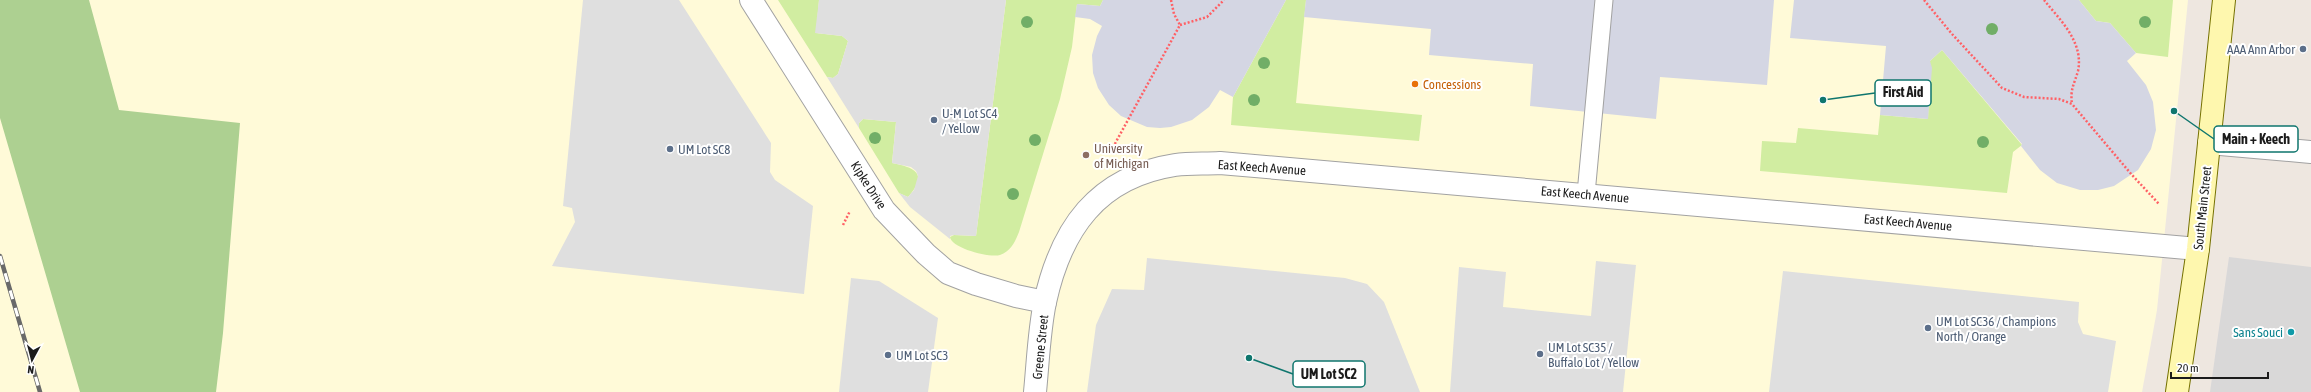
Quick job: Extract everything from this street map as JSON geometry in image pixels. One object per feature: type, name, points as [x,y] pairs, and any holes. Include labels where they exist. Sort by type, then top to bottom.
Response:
[{"type":"main road","name":"South Main Street","points":[[2177,392],[2198,249],[2224,0]]},
{"type":"street","name":"Kipke Drive","points":[[751,0],[884,210],[926,254],[948,273],[976,284],[1016,296],[1045,302]]},
{"type":"street","points":[[2209,144],[2311,152]]},
{"type":"street","name":"East Keech Avenue","points":[[1045,302],[1069,232],[1090,205],[1110,190],[1132,177],[1175,165],[1220,163],[2198,249]]},
{"type":"street","name":"Greene Street","points":[[1035,392],[1045,302]]},
{"type":"lane","points":[[1586,194],[1604,0]]},
{"type":"path","points":[[1171,0],[1174,14],[1180,25]]},
{"type":"path","points":[[1180,25],[1191,23],[1207,17],[1224,0]]},
{"type":"path","points":[[1924,0],[2002,88],[2024,97],[2059,99],[2072,104],[2132,175],[2159,204]]},
{"type":"path","points":[[2044,0],[2073,36],[2078,58],[2078,70],[2070,92],[2072,104]]},
{"type":"path","points":[[1111,151],[1180,25]]},
{"type":"path","points":[[843,225],[852,208]]},
{"type":"shaded area","name":"University of Michigan","points":[[0,0],[2188,0],[2157,310],[2142,392],[0,392]]},
{"type":"shaded area","name":"UM Lot SC8","points":[[583,0],[679,0],[771,143],[770,172],[775,180],[813,206],[804,294],[552,266],[575,222],[572,208],[563,206]]},
{"type":"shaded area","name":"U-M Lot SC4 / Yellow","points":[[819,0],[1006,0],[976,236],[954,235],[950,236],[950,239],[910,207],[899,193],[908,197],[914,190],[918,176],[916,171],[911,167],[892,163],[896,122],[863,119],[859,123],[859,128],[827,77],[833,78],[838,74],[848,41],[842,36],[815,33]]},
{"type":"shaded area","points":[[1103,0],[1286,0],[1233,97],[1220,90],[1209,107],[1192,120],[1171,127],[1160,128],[1147,127],[1121,116],[1109,105],[1098,88],[1093,73],[1092,55],[1097,36],[1102,26],[1090,19],[1075,17],[1077,4],[1100,6]]},
{"type":"shaded area","points":[[1306,0],[1774,0],[1767,85],[1660,77],[1656,119],[1530,106],[1533,64],[1429,55],[1431,29],[1304,17]]},
{"type":"shaded area","points":[[1794,0],[2079,0],[2096,21],[2110,23],[2136,53],[2127,61],[2146,85],[2153,102],[2156,130],[2151,149],[2138,170],[2114,186],[2098,190],[2080,190],[2057,183],[2040,170],[2021,146],[2022,144],[1942,50],[1930,61],[1932,68],[1928,119],[1880,115],[1886,46],[1790,38]]},
{"type":"shaded area","points":[[2229,257],[2311,267],[2311,392],[2210,392]]},
{"type":"shaded area","points":[[1147,258],[1345,278],[1367,284],[1384,302],[1420,392],[1087,392],[1096,325],[1112,289],[1144,290]]},
{"type":"shaded area","name":"UM Lot SC35 / Buffalo Lot / Yellow","points":[[1596,261],[1636,265],[1623,392],[1450,392],[1459,267],[1506,272],[1503,307],[1591,316]]},
{"type":"shaded area","name":"UM Lot SC36 / Champions North / Orange","points":[[1783,271],[2079,302],[2078,322],[2083,334],[2116,341],[2108,392],[1769,392]]},
{"type":"shaded area","name":"UM Lot SC3","points":[[851,278],[879,281],[938,318],[928,392],[839,392]]},
{"type":"green space","points":[[0,0],[89,0],[119,110],[240,123],[223,333],[216,392],[80,392],[0,118]]},
{"type":"green space","points":[[778,0],[819,0],[816,33],[842,36],[848,41],[838,74],[833,78],[827,77]]},
{"type":"green space","points":[[1006,0],[1103,0],[1100,6],[1077,4],[1072,47],[1060,99],[1019,232],[1010,249],[1000,255],[995,256],[980,254],[963,248],[952,241],[950,237],[954,235],[976,236]]},
{"type":"green space","points":[[1286,0],[1306,0],[1296,103],[1422,115],[1419,141],[1231,125],[1233,97]]},
{"type":"green space","points":[[2079,0],[2173,0],[2168,57],[2136,53],[2110,23],[2096,21]]},
{"type":"green space","points":[[1942,50],[2022,145],[2013,152],[2007,193],[1760,171],[1762,141],[1796,143],[1798,128],[1878,135],[1880,115],[1928,119],[1930,61]]},
{"type":"green space","points":[[863,119],[896,122],[892,163],[912,169],[916,172],[918,177],[918,182],[908,197],[899,193],[859,128],[859,123]]},
{"type":"railway","points":[[0,256],[40,392]]},
{"type":"place","name":"AAA Ann Arbor","points":[[2303,49]]},
{"type":"place","name":"Concessions","points":[[1415,84]]},
{"type":"place","name":"First Aid","points":[[1823,100]]},
{"type":"place","name":"Main + Keech","points":[[2174,111]]},
{"type":"place","name":"U-M Lot SC4 / Yellow","points":[[934,120]]},
{"type":"place","name":"UM Lot SC8","points":[[670,149]]},
{"type":"place","name":"University of Michigan","points":[[1086,155]]},
{"type":"place","name":"UM Lot SC36 / Champions North / Orange","points":[[1928,328]]},
{"type":"place","name":"Sans Souci","points":[[2291,332]]},
{"type":"place","name":"UM Lot SC35 / Buffalo Lot / Yellow","points":[[1540,354]]},
{"type":"place","name":"UM Lot SC3","points":[[888,355]]},
{"type":"place","name":"UM Lot SC2","points":[[1249,358]]}]
